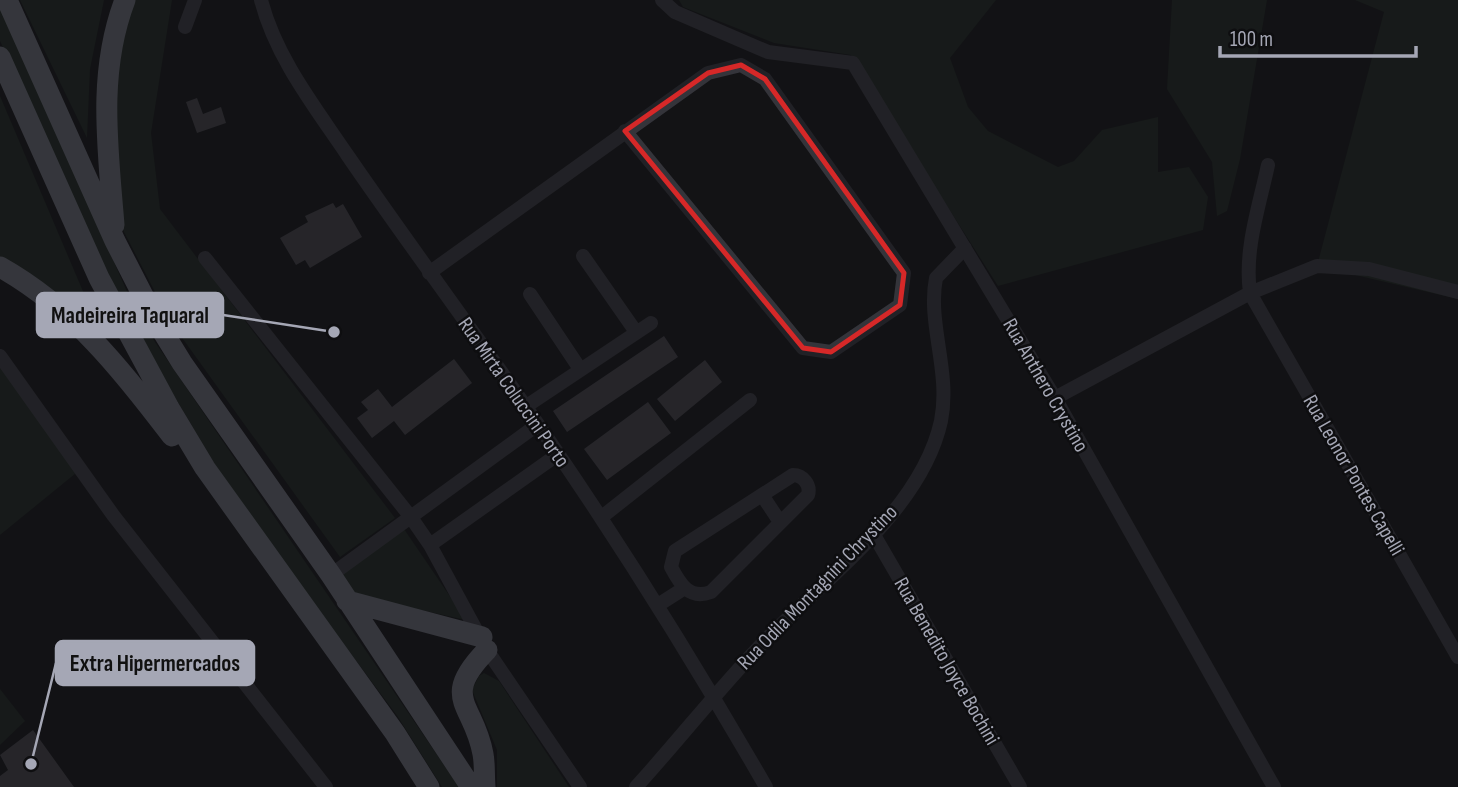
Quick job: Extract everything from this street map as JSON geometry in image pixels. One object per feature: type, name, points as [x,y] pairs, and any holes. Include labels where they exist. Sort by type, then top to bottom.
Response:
[{"type":"highway","points":[[7,0],[115,241],[182,363],[331,575],[471,787]]},
{"type":"highway","points":[[115,241],[105,89],[112,44],[125,0]]},
{"type":"highway","points":[[0,57],[99,278],[145,366],[205,468],[395,733],[429,787]]},
{"type":"highway","points":[[0,267],[43,296],[100,345],[253,538]]},
{"type":"highway","points":[[347,601],[485,644],[462,685],[462,702],[483,752],[485,787]]},
{"type":"street","points":[[185,27],[195,0]]},
{"type":"street","name":"Rua Mirta Coluccini Porto","points":[[261,0],[268,26],[303,89],[429,273],[603,516],[715,698],[766,787]]},
{"type":"street","name":"Rua Anthero Crystino","points":[[662,0],[675,12],[768,52],[853,63],[1055,398],[1274,787]]},
{"type":"street","points":[[429,273],[625,131],[708,73],[741,65],[765,79],[904,273],[900,305],[831,352],[803,348],[625,131]]},
{"type":"street","points":[[1250,293],[1247,271],[1268,165]]},
{"type":"street","name":"Rua Odila Montagnini Chrystino","points":[[636,787],[729,679],[796,608],[874,534],[918,477],[940,423],[945,389],[934,287],[942,269],[965,248]]},
{"type":"street","points":[[583,256],[636,332]]},
{"type":"street","points":[[205,258],[410,516],[430,545],[485,644],[580,787]]},
{"type":"street","points":[[1055,398],[1250,293],[1317,266],[1368,269],[1458,292]]},
{"type":"street","name":"Rua Leonor Pontes Capelli","points":[[1250,293],[1458,657]]},
{"type":"street","points":[[530,294],[580,369]]},
{"type":"street","points":[[525,407],[650,323]]},
{"type":"street","points":[[0,356],[113,515],[326,787]]},
{"type":"street","points":[[603,516],[750,400]]},
{"type":"street","points":[[331,575],[537,425]]},
{"type":"street","points":[[430,545],[557,455]]},
{"type":"street","points":[[793,474],[803,478],[808,486],[808,495],[780,522],[711,592],[696,594],[683,589],[671,567],[676,551],[793,474]]},
{"type":"street","points":[[762,495],[780,522]]},
{"type":"street","name":"Rua Benedito Joyce Bochini","points":[[874,534],[1020,787]]},
{"type":"street","points":[[658,605],[683,589]]},
{"type":"highlighted area","points":[[741,65],[765,79],[904,273],[900,305],[831,352],[803,348],[625,131],[708,73]]},
{"type":"shaded area","points":[[20,0],[104,0],[90,69],[87,138]]},
{"type":"shaded area","points":[[133,0],[172,0],[151,133],[160,209],[395,518],[340,557],[170,321],[122,228],[112,144],[115,49]]},
{"type":"shaded area","points":[[679,0],[996,0],[950,58],[968,107],[988,131],[1058,167],[1074,161],[1102,130],[1158,117],[1158,172],[1189,167],[1208,197],[1203,230],[998,286],[851,55],[774,43],[683,7]]},
{"type":"shaded area","points":[[1172,0],[1267,0],[1240,159],[1227,211],[1217,216],[1212,162],[1167,89]]},
{"type":"shaded area","points":[[1355,0],[1458,0],[1458,299],[1317,266],[1384,12]]},
{"type":"shaded area","points":[[0,6],[129,296],[155,342],[459,787],[442,787],[398,717],[235,498],[128,319],[0,41]]},
{"type":"shaded area","points":[[0,96],[102,336],[0,257]]},
{"type":"shaded area","points":[[0,363],[81,469],[0,535]]},
{"type":"shaded area","points":[[404,529],[466,620],[357,596],[339,575]]},
{"type":"shaded area","points":[[484,673],[499,681],[569,787],[497,787],[497,750],[472,690],[479,676]]},
{"type":"shaded area","points":[[0,689],[25,721],[0,745]]},
{"type":"building","points":[[197,98],[203,114],[221,107],[226,123],[197,133],[186,102]]},
{"type":"building","points":[[333,203],[336,208],[343,204],[362,237],[310,268],[305,260],[296,265],[280,238],[308,222],[305,216]]},
{"type":"building","points":[[664,336],[678,357],[567,432],[553,411]]},
{"type":"building","points":[[454,359],[472,383],[405,435],[394,421],[372,438],[357,418],[368,410],[361,402],[378,389],[392,407]]},
{"type":"building","points":[[705,360],[722,382],[675,421],[657,399]]},
{"type":"building","points":[[648,402],[671,433],[607,480],[584,449]]},
{"type":"building","points":[[33,730],[74,787],[0,787],[0,776],[8,770],[0,755]]},
{"type":"place","name":"Madeireira Taquaral","points":[[334,332]]},
{"type":"place","name":"Extra Hipermercados","points":[[31,764]]}]
